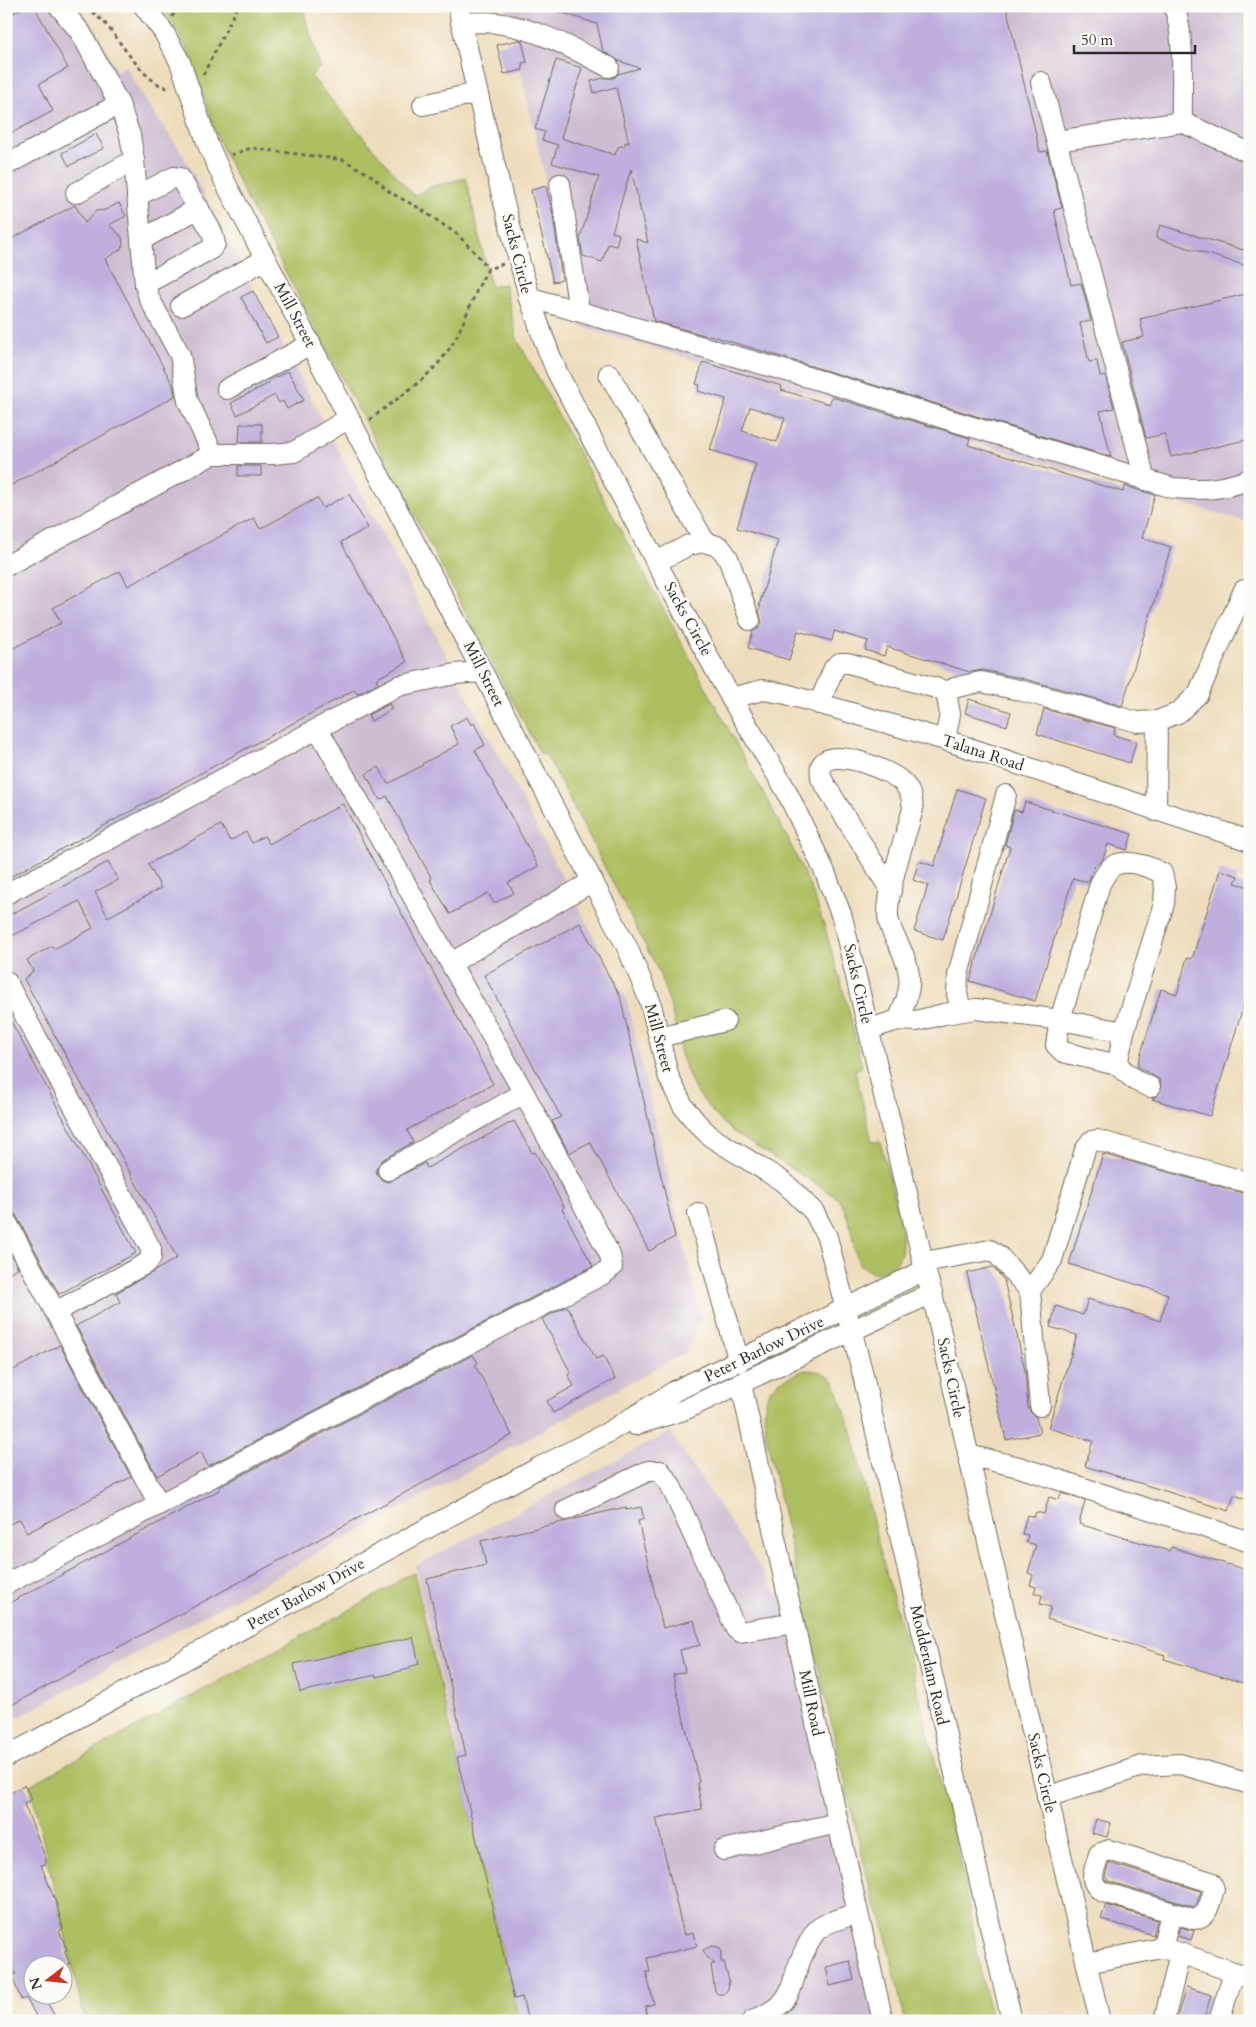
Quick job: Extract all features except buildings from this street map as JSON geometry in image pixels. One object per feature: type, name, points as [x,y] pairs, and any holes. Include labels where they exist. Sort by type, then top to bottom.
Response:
[{"type":"street","points":[[59,6],[81,33],[119,104],[130,135],[145,284],[149,298],[180,354],[188,401],[213,454]]},
{"type":"street","name":"Mill Street","points":[[144,6],[172,46],[190,87],[202,129],[216,162],[593,881],[640,976],[652,1009],[665,1065],[675,1093],[696,1122],[712,1137],[782,1181],[814,1212],[827,1236],[846,1309]]},
{"type":"street","points":[[1174,6],[1177,15],[1181,55],[1182,122]]},
{"type":"street","points":[[459,14],[526,29],[552,39],[609,67]]},
{"type":"street","name":"Sacks Circle","points":[[459,14],[528,297],[557,372],[656,562],[731,698],[786,790],[824,870],[842,917],[932,1293],[968,1456],[1100,2021]]},
{"type":"street","points":[[1041,82],[1144,480]]},
{"type":"street","points":[[423,105],[477,93]]},
{"type":"street","points":[[6,165],[119,104]]},
{"type":"street","points":[[1057,141],[1182,122],[1250,152]]},
{"type":"street","points":[[76,193],[134,160]]},
{"type":"street","points":[[137,196],[177,177],[184,182],[199,208],[212,232],[215,244],[211,249],[145,284]]},
{"type":"street","points":[[560,184],[579,311]]},
{"type":"street","points":[[141,240],[199,208]]},
{"type":"street","points":[[181,306],[266,259]]},
{"type":"street","points":[[528,297],[825,382],[1173,488],[1204,490],[1232,486],[1250,479]]},
{"type":"street","points":[[227,389],[311,344]]},
{"type":"street","points":[[609,374],[705,542]]},
{"type":"street","points":[[6,566],[213,454],[274,454],[294,452],[353,426]]},
{"type":"street","points":[[656,562],[689,545],[705,542],[720,547],[728,558],[750,620]]},
{"type":"street","points":[[820,704],[834,668],[840,663],[946,692],[957,686],[981,682],[1019,690],[1137,722],[1158,721],[1178,713],[1198,694],[1244,590]]},
{"type":"street","points":[[6,894],[398,686],[455,674],[482,672]]},
{"type":"street","name":"Talana Road","points":[[731,698],[763,690],[820,704],[945,740],[1241,838]]},
{"type":"street","points":[[945,740],[950,714],[946,692]]},
{"type":"street","points":[[1156,811],[1158,721]]},
{"type":"street","points":[[6,1584],[605,1273],[612,1267],[610,1255],[524,1093],[318,729]]},
{"type":"street","points":[[891,891],[821,778],[820,769],[822,763],[829,758],[842,757],[888,771],[904,782],[912,794],[913,809],[891,891],[888,918],[891,929],[906,960],[910,983],[907,999],[898,1020]]},
{"type":"street","points":[[961,1010],[957,994],[958,975],[1006,795]]},
{"type":"street","points":[[1117,1065],[1124,1032],[1164,904],[1165,887],[1162,873],[1151,868],[1126,863],[1114,865],[1100,884],[1056,1038],[1058,1049],[1063,1052],[1117,1065],[1136,1081],[1150,1087]]},
{"type":"street","points":[[451,963],[593,881]]},
{"type":"street","points":[[6,981],[150,1248],[151,1257],[147,1263],[55,1312]]},
{"type":"street","points":[[869,1029],[898,1020],[916,1021],[961,1010],[976,1009],[1060,1020],[1124,1032]]},
{"type":"street","points":[[659,1037],[725,1021]]},
{"type":"street","points":[[388,1170],[524,1093]]},
{"type":"street","points":[[1040,1406],[1030,1291],[1052,1260],[1085,1150],[1091,1141],[1098,1140],[1250,1183]]},
{"type":"street","points":[[698,1213],[739,1362]]},
{"type":"street","points":[[6,1221],[159,1504]]},
{"type":"street","name":"Peter Barlow Drive","points":[[6,1757],[531,1471],[607,1434],[675,1391],[739,1362],[846,1309],[925,1266],[990,1250],[999,1256],[1030,1291]]},
{"type":"street","name":"Peter Barlow Drive","points":[[607,1434],[684,1410],[932,1293]]},
{"type":"street","name":"Modderdam Road","points":[[846,1309],[1012,2021]]},
{"type":"street","name":"Mill Road","points":[[741,1384],[837,1822],[883,2021]]},
{"type":"street","points":[[968,1456],[1019,1467],[1250,1542]]},
{"type":"street","points":[[566,1510],[648,1471],[660,1471],[670,1484],[736,1629],[740,1632],[794,1623]]},
{"type":"street","points":[[1047,1797],[1142,1766],[1180,1764],[1250,1784]]},
{"type":"street","points":[[724,1850],[837,1822]]},
{"type":"street","points":[[1109,1850],[1206,1880],[1213,1885],[1214,1888],[1206,1913],[1200,1918],[1194,1919],[1171,1914],[1097,1889],[1093,1883],[1093,1878],[1099,1854],[1109,1850]]},
{"type":"street","points":[[752,2021],[779,2007],[789,1996],[803,1954],[815,1932],[825,1924],[858,1914]]},
{"type":"street","points":[[1164,2021],[1171,1951],[1171,1914]]},
{"type":"street","points":[[1087,1963],[1171,1951],[1242,1975],[1219,2021]]},
{"type":"path","points":[[86,6],[104,22],[149,78],[165,88],[190,87],[203,75],[238,6]]},
{"type":"path","points":[[216,162],[251,148],[344,160],[372,176],[391,193],[419,208],[458,235],[481,259],[488,270]]},
{"type":"path","points":[[353,426],[426,375],[444,356],[457,335],[488,270],[518,258]]},
{"type":"shaded area","points":[[6,6],[76,6],[94,27],[117,71],[126,66],[144,99],[181,151],[626,998],[701,1318],[686,1352],[6,1724]]},
{"type":"shaded area","points":[[506,6],[1250,6],[1250,523],[579,326]]},
{"type":"shaded area","points":[[670,1432],[785,1605],[878,2021],[520,2021],[415,1566]]},
{"type":"green space","points":[[160,6],[302,6],[320,67],[311,76],[414,196],[430,187],[466,178],[491,287],[505,284],[517,339],[788,839],[811,888],[848,1007],[862,1067],[855,1070],[872,1142],[880,1141],[898,1214],[901,1230],[901,1252],[891,1268],[882,1272],[872,1273],[859,1264],[845,1211],[835,1196],[733,1132],[715,1115],[695,1090],[683,1062],[670,1004],[658,970],[547,756],[540,753],[247,199],[218,139],[190,55],[176,29]]},
{"type":"green space","points":[[805,1370],[822,1372],[834,1381],[852,1431],[878,1543],[911,1663],[964,1879],[982,1979],[992,2021],[905,2021],[882,1919],[874,1905],[765,1431],[765,1406],[770,1391],[782,1380]]},
{"type":"green space","points":[[414,1573],[519,2021],[85,2021],[72,1965],[72,1954],[69,1954],[30,1785],[393,1586],[401,1578]]}]
